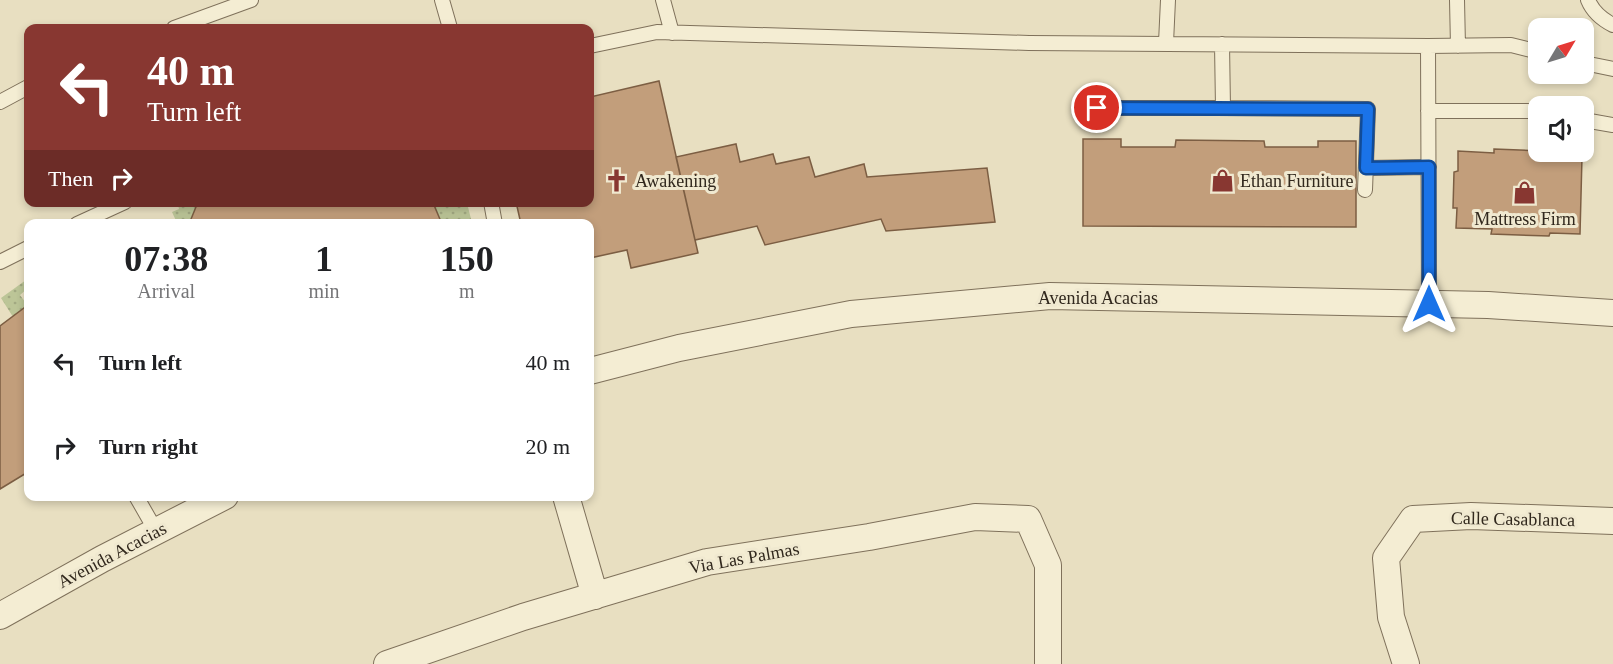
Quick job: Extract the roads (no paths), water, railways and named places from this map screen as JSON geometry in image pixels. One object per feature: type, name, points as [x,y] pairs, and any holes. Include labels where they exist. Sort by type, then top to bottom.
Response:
[{"type":"street","name":"Avenida Acacias","points":[[594,370],[680,348],[851,314],[1050,296],[1429,304],[1613,312]]},
{"type":"street","points":[[567,501],[595,596]]},
{"type":"street","name":"Avenida Acacias","points":[[0,616],[156,531],[198,502]]},
{"type":"street","name":"Calle Casablanca","points":[[1406,664],[1391,617],[1386,558],[1413,519],[1471,516],[1613,521]]},
{"type":"street","name":"Via Las Palmas","points":[[387,664],[523,617],[707,562],[868,537],[975,517],[1028,519],[1048,565],[1048,664]]},
{"type":"lane","points":[[185,24],[251,0]]},
{"type":"lane","points":[[442,0],[449,24]]},
{"type":"lane","points":[[663,0],[672,33]]},
{"type":"lane","points":[[1166,44],[1168,0]]},
{"type":"lane","points":[[1457,0],[1458,45]]},
{"type":"lane","points":[[1588,0],[1592,9],[1602,19],[1613,25]]},
{"type":"lane","points":[[594,45],[657,32],[1029,43],[1511,45],[1528,49]]},
{"type":"lane","points":[[1222,44],[1223,108]]},
{"type":"lane","points":[[1428,46],[1429,304]]},
{"type":"lane","points":[[1594,65],[1613,69]]},
{"type":"lane","points":[[0,102],[24,89]]},
{"type":"lane","points":[[1097,108],[1368,109],[1365,190]]},
{"type":"lane","points":[[1428,111],[1528,111]]},
{"type":"lane","points":[[1594,122],[1613,125]]},
{"type":"lane","points":[[1366,168],[1429,167]]},
{"type":"lane","points":[[85,219],[105,207]]},
{"type":"lane","points":[[0,262],[24,250]]},
{"type":"lane","points":[[139,501],[156,531]]},
{"type":"place","name":"Awakening","points":[[617,181]]},
{"type":"place","name":"Ethan Furniture","points":[[1222,181]]},
{"type":"place","name":"Mattress Firm","points":[[1525,193]]}]
